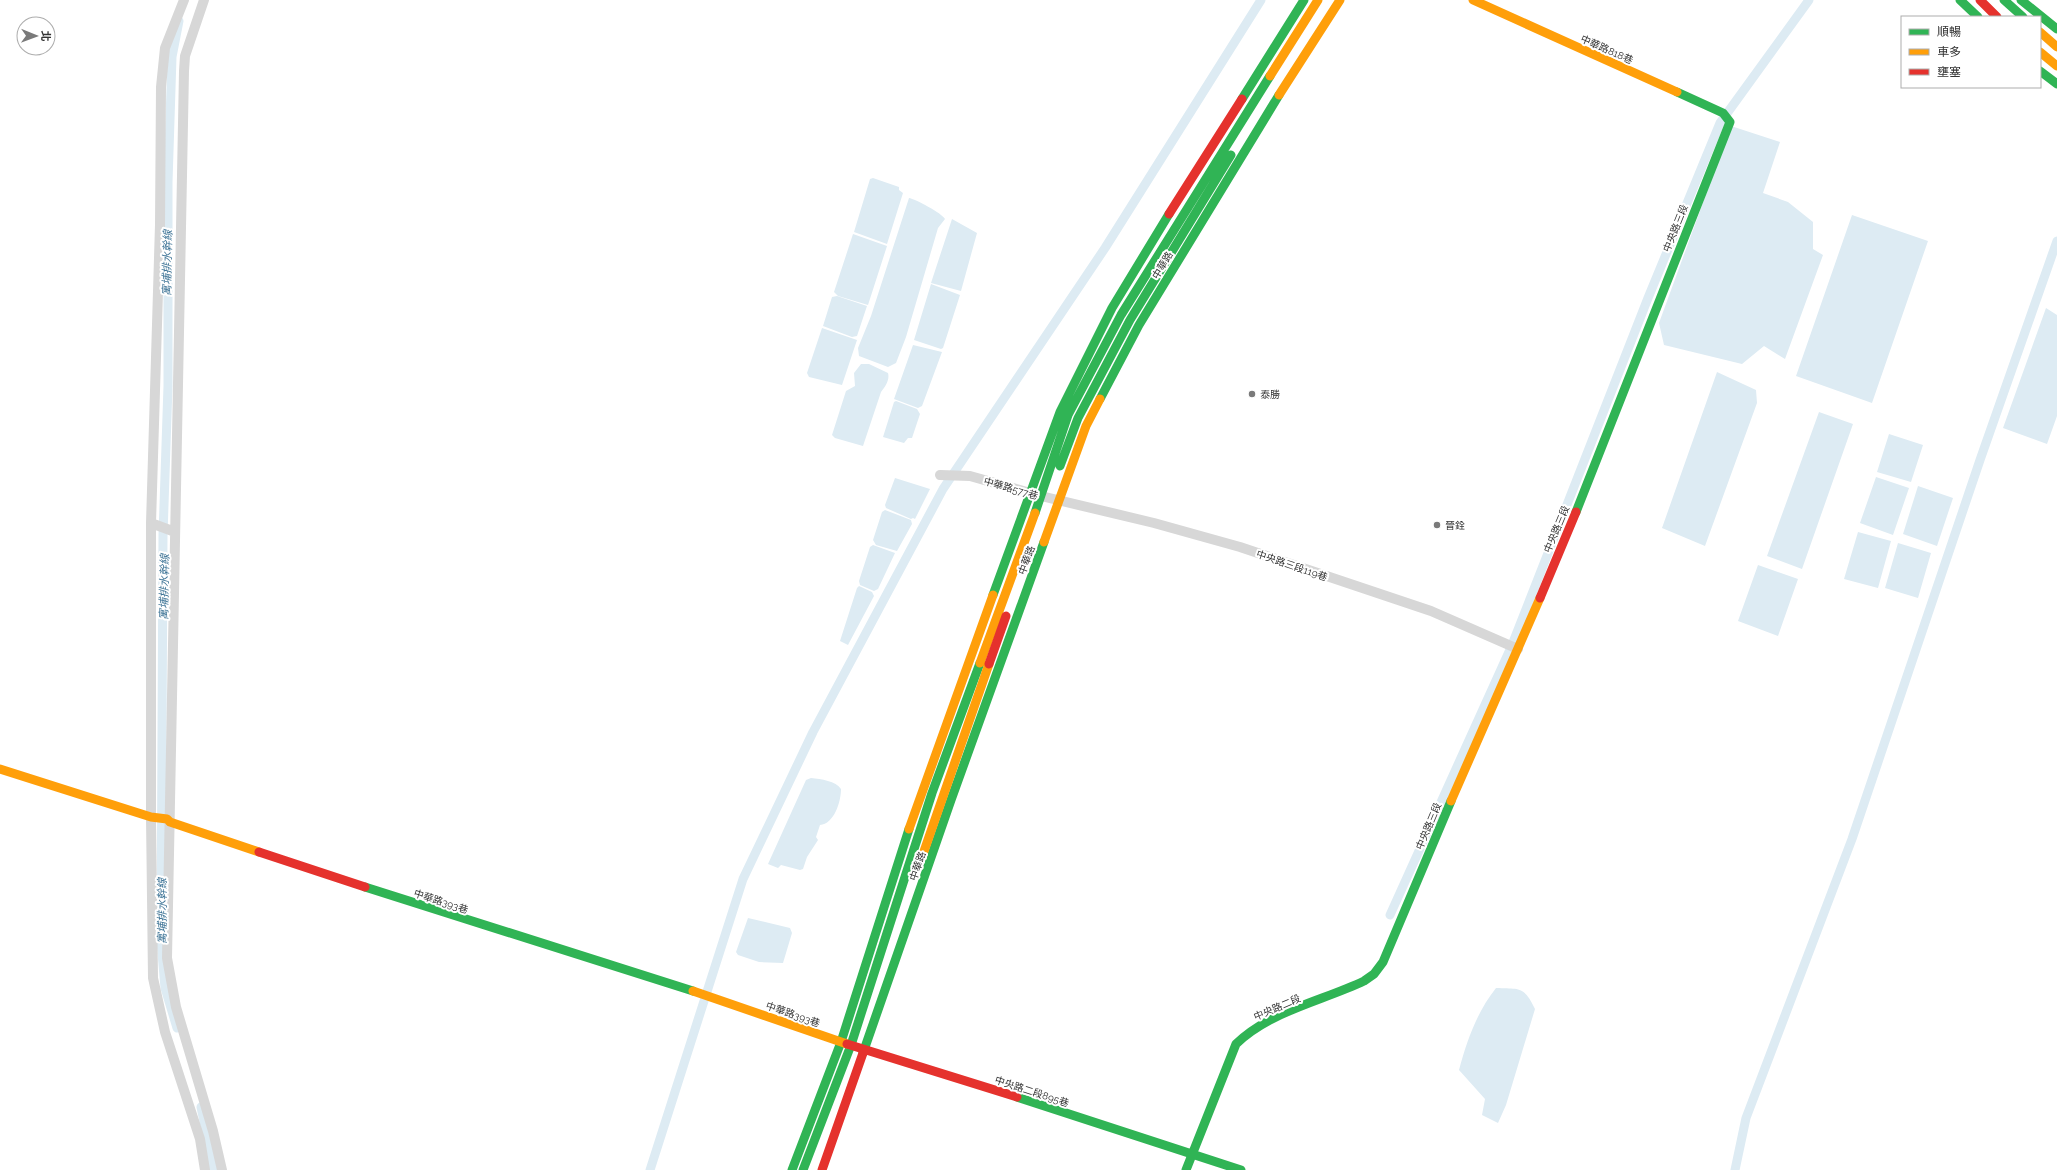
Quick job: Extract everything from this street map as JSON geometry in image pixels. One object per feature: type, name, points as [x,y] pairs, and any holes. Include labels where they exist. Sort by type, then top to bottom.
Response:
[{"type":"main road","name":"中華路","points":[[792,1170],[842,1042],[922,790],[1060,412],[1112,308],[1146,250],[1304,0]]},
{"type":"main road","name":"中華路","points":[[822,1170],[858,1047],[1045,497],[1068,415],[1121,315],[1318,0]]},
{"type":"main road","name":"中華路","points":[[1045,497],[1078,418],[1130,320],[1328,0]]},
{"type":"main road","name":"中華路","points":[[814,1170],[858,1047],[951,800],[1086,426],[1139,325],[1260,125],[1340,0]]},
{"type":"main road","name":"中華路818巷","points":[[1473,0],[1723,113],[1730,122]]},
{"type":"main road","points":[[1960,0],[1977,16]]},
{"type":"main road","points":[[1980,0],[1996,16]]},
{"type":"main road","points":[[2004,0],[2022,16]]},
{"type":"main road","points":[[2021,0],[2041,16]]},
{"type":"main road","points":[[2041,16],[2057,29]]},
{"type":"main road","points":[[2041,33],[2057,47]]},
{"type":"main road","points":[[2041,53],[2057,66]]},
{"type":"main road","points":[[2041,71],[2057,84]]},
{"type":"main road","name":"中央路三段","points":[[1392,940],[1448,807],[1518,649],[1613,420],[1643,338],[1730,122]]},
{"type":"main road","name":"中華路393巷","points":[[0,769],[150,817],[169,821],[442,913],[711,997],[858,1047]]},
{"type":"main road","name":"中央路二段","points":[[1186,1170],[1236,1044],[1240,1039],[1257,1026],[1364,981],[1374,974],[1383,962],[1392,940]]},
{"type":"main road","name":"中華路","points":[[803,1170],[858,1047]]},
{"type":"main road","name":"中央路二段895巷","points":[[858,1047],[884,1054],[1241,1170]]},
{"type":"street","points":[[184,0],[165,48],[161,87],[160,225],[151,523],[150,817],[153,978],[165,1032],[200,1139],[205,1170]]},
{"type":"street","points":[[204,0],[185,56],[184,71],[167,958],[176,1008],[213,1132],[222,1170]]},
{"type":"street","name":"中華路577巷","points":[[940,475],[962,477],[970,476],[1059,500]]},
{"type":"street","name":"中央路三段119巷","points":[[1059,500],[1154,523],[1240,547],[1431,611],[1518,649]]},
{"type":"street","points":[[151,523],[175,532]]},
{"type":"shaded area","points":[[1731,126],[1780,142],[1763,193],[1788,202],[1813,222],[1813,249],[1823,255],[1785,359],[1764,346],[1742,364],[1664,345],[1659,323]]},
{"type":"shaded area","points":[[873,178],[899,187],[899,190],[903,193],[887,244],[854,232],[870,179]]},
{"type":"shaded area","points":[[909,198],[939,213],[945,219],[938,228],[906,337],[896,363],[888,367],[859,356],[858,348],[871,316]]},
{"type":"shaded area","points":[[1852,215],[1928,241],[1872,403],[1796,376]]},
{"type":"shaded area","points":[[952,219],[977,233],[961,291],[931,283]]},
{"type":"shaded area","points":[[853,234],[887,246],[868,305],[838,296],[834,292]]},
{"type":"shaded area","points":[[931,284],[960,295],[943,348],[941,349],[914,340]]},
{"type":"shaded area","points":[[837,296],[867,306],[857,336],[852,337],[823,326],[832,297]]},
{"type":"shaded area","points":[[2046,308],[2057,315],[2057,416],[2047,444],[2003,428]]},
{"type":"shaded area","points":[[822,328],[857,340],[842,385],[809,377],[807,373]]},
{"type":"shaded area","points":[[913,345],[942,352],[922,406],[918,408],[894,399]]},
{"type":"shaded area","points":[[861,364],[869,364],[888,373],[887,383],[881,392],[863,446],[835,438],[832,435],[846,391],[855,386],[854,373]]},
{"type":"shaded area","points":[[1717,372],[1756,390],[1757,403],[1705,546],[1662,528]]},
{"type":"shaded area","points":[[896,401],[917,409],[920,414],[912,438],[908,438],[904,443],[883,437],[894,402]]},
{"type":"shaded area","points":[[1819,412],[1853,424],[1802,569],[1767,556]]},
{"type":"shaded area","points":[[1889,434],[1923,445],[1911,482],[1877,472]]},
{"type":"shaded area","points":[[1876,477],[1909,488],[1893,535],[1860,523]]},
{"type":"shaded area","points":[[895,478],[930,489],[915,519],[911,519],[886,508],[885,505]]},
{"type":"shaded area","points":[[1918,486],[1953,498],[1937,546],[1903,534]]},
{"type":"shaded area","points":[[885,510],[911,520],[912,524],[897,551],[876,545],[873,540],[882,512]]},
{"type":"shaded area","points":[[1858,532],[1891,541],[1878,588],[1844,579]]},
{"type":"shaded area","points":[[1898,543],[1931,553],[1918,598],[1885,588]]},
{"type":"shaded area","points":[[873,545],[895,553],[878,589],[874,591],[860,585],[859,581],[870,547]]},
{"type":"shaded area","points":[[1758,565],[1798,579],[1778,636],[1738,621]]},
{"type":"shaded area","points":[[859,586],[872,592],[874,596],[848,645],[840,641],[857,588]]},
{"type":"shaded area","points":[[811,778],[832,782],[839,786],[841,789],[840,800],[836,812],[829,821],[820,825],[816,837],[818,840],[807,857],[803,869],[800,870],[781,865],[778,868],[768,864],[806,780]]},
{"type":"shaded area","points":[[748,918],[790,928],[792,933],[783,963],[759,962],[738,955],[736,952]]},
{"type":"shaded area","points":[[1496,988],[1511,988],[1520,990],[1528,996],[1535,1009],[1506,1105],[1498,1123],[1482,1115],[1485,1099],[1459,1070],[1473,1027],[1483,1007]]},
{"type":"waterway","points":[[650,1170],[743,879],[813,732],[943,489],[1105,248],[1261,0]]},
{"type":"waterway","points":[[1390,915],[1512,645],[1648,298],[1720,123],[1809,0]]},
{"type":"waterway","name":"寓埔排水幹線","points":[[177,1028],[165,988],[161,941],[163,535],[168,386],[168,182],[172,57],[179,21]]},
{"type":"waterway","points":[[1735,1170],[1746,1118],[1852,839],[1980,460],[2057,241]]},
{"type":"waterway","name":"寓埔排水幹線","points":[[201,1107],[214,1170]]},
{"type":"traffic: fast","points":[[1242,99],[1304,0]]},
{"type":"traffic: fast","points":[[1960,0],[1977,16]]},
{"type":"traffic: fast","points":[[2004,0],[2022,16]]},
{"type":"traffic: fast","points":[[2021,0],[2041,16]]},
{"type":"traffic: fast","points":[[2041,16],[2057,29]]},
{"type":"traffic: fast","points":[[2041,72],[2057,84]]},
{"type":"traffic: fast","points":[[1035,513],[1068,415],[1121,315],[1270,76]]},
{"type":"traffic: fast","points":[[1576,512],[1730,122],[1723,113],[1677,92]]},
{"type":"traffic: fast","points":[[1100,399],[1139,325],[1279,95]]},
{"type":"traffic: fast","points":[[1060,466],[1078,418],[1130,320],[1231,155]]},
{"type":"traffic: fast","points":[[993,595],[1060,412],[1112,308],[1169,214]]},
{"type":"traffic: fast","points":[[863,1053],[951,800],[1044,542]]},
{"type":"traffic: fast","points":[[803,1170],[851,1045],[932,793],[980,663]]},
{"type":"traffic: fast","points":[[1186,1170],[1236,1044],[1264,1023],[1280,1015],[1364,981],[1374,974],[1383,962],[1451,801]]},
{"type":"traffic: fast","points":[[792,1170],[841,1042],[909,829]]},
{"type":"traffic: fast","points":[[365,887],[693,991]]},
{"type":"traffic: fast","points":[[1017,1097],[1241,1170]]},
{"type":"traffic: slow","points":[[1270,76],[1318,0]]},
{"type":"traffic: slow","points":[[1279,95],[1340,0]]},
{"type":"traffic: slow","points":[[1473,0],[1677,92]]},
{"type":"traffic: slow","points":[[2041,33],[2057,47]]},
{"type":"traffic: slow","points":[[2041,53],[2057,66]]},
{"type":"traffic: slow","points":[[1044,542],[1086,426],[1100,399]]},
{"type":"traffic: slow","points":[[980,663],[1035,513]]},
{"type":"traffic: slow","points":[[909,829],[993,595]]},
{"type":"traffic: slow","points":[[1451,801],[1540,598]]},
{"type":"traffic: slow","points":[[922,857],[989,664]]},
{"type":"traffic: slow","points":[[0,769],[151,817],[167,819],[170,822],[259,852]]},
{"type":"traffic: slow","points":[[693,991],[847,1044]]},
{"type":"traffic: jam","points":[[1980,0],[1996,16]]},
{"type":"traffic: jam","points":[[1169,214],[1242,99]]},
{"type":"traffic: jam","points":[[1540,598],[1576,512]]},
{"type":"traffic: jam","points":[[989,664],[1006,616]]},
{"type":"traffic: jam","points":[[259,852],[365,887]]},
{"type":"traffic: jam","points":[[847,1044],[1017,1097]]},
{"type":"traffic: jam","points":[[822,1170],[863,1053]]},
{"type":"place","name":"泰勝","points":[[1252,394]]},
{"type":"place","name":"晉銓","points":[[1437,525]]}]
